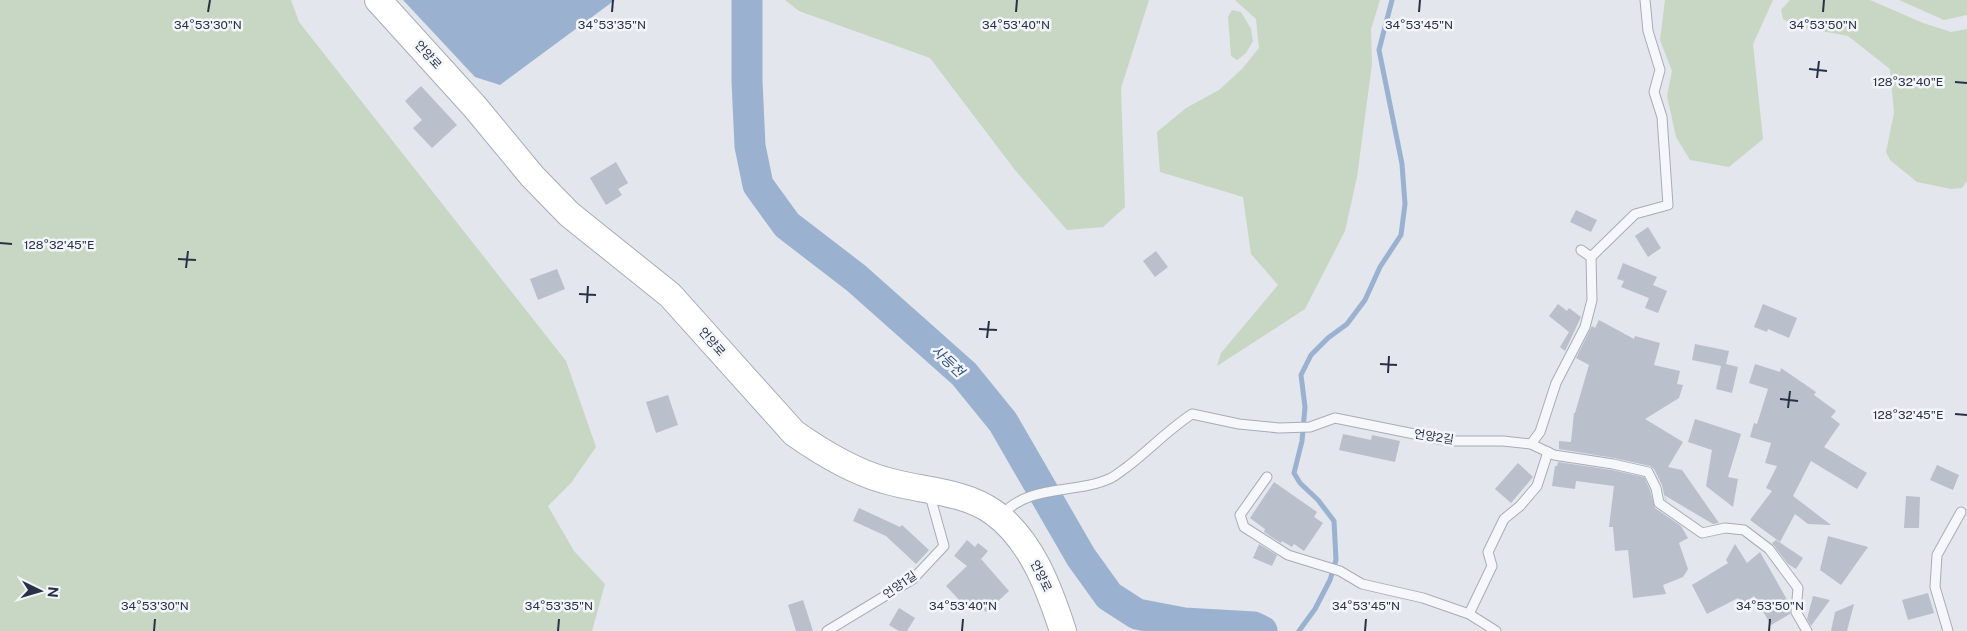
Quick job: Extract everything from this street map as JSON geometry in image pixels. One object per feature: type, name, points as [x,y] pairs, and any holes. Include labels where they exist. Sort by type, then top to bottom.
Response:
[{"type":"street","name":"언양로","points":[[378,0],[475,107],[532,176],[569,214],[670,295],[794,433],[814,447],[848,466],[884,480],[966,499],[993,512],[1000,518],[1016,533],[1035,561],[1054,602],[1063,631]]},
{"type":"lane","points":[[1531,444],[1540,432],[1556,383],[1585,328],[1592,300],[1591,257],[1636,214],[1668,205],[1662,117],[1654,92],[1660,70],[1648,31],[1645,0]]},
{"type":"lane","points":[[1581,250],[1591,257]]},
{"type":"lane","name":"언양2길","points":[[1000,518],[1010,506],[1026,497],[1112,478],[1192,414],[1239,424],[1298,427],[1310,427],[1335,418],[1449,441],[1503,441],[1531,444],[1554,455],[1613,464],[1648,472],[1656,488],[1659,502],[1702,533],[1725,528],[1744,530],[1769,549],[1798,588],[1796,612],[1807,631]]},
{"type":"lane","points":[[1469,614],[1492,566],[1488,552],[1504,519],[1520,506],[1537,486],[1548,452]]},
{"type":"lane","points":[[1267,477],[1240,515],[1244,527],[1288,555],[1340,571],[1362,584],[1423,598],[1469,614],[1496,631]]},
{"type":"lane","name":"언양1길","points":[[827,631],[913,579],[944,546],[929,489]]},
{"type":"lane","points":[[1948,631],[1935,587],[1937,555],[1961,512]]},
{"type":"green space","points":[[0,0],[291,0],[299,22],[566,361],[596,447],[571,483],[548,506],[574,551],[605,584],[592,631],[0,631]]},
{"type":"green space","points":[[785,0],[1149,0],[1121,88],[1125,207],[1103,227],[1067,230],[1015,170],[930,58],[799,11]]},
{"type":"green space","points":[[1235,0],[1380,0],[1371,29],[1372,64],[1357,177],[1345,231],[1305,309],[1217,366],[1221,353],[1278,285],[1251,254],[1243,197],[1160,172],[1157,132],[1186,108],[1219,90],[1242,69],[1259,48],[1256,19]]},
{"type":"green space","points":[[1665,0],[1773,0],[1753,44],[1763,139],[1729,167],[1690,160],[1676,137],[1667,96],[1672,71],[1660,40]]},
{"type":"green space","points":[[1790,0],[1870,0],[1923,23],[1951,32],[1967,29],[1967,181],[1962,188],[1951,189],[1917,182],[1890,160],[1886,152],[1894,113],[1890,69],[1848,36],[1795,26],[1783,19],[1781,10]]},
{"type":"green space","points":[[1899,0],[1967,0],[1967,15],[1944,20]]},
{"type":"green space","points":[[1232,10],[1241,12],[1251,29],[1253,41],[1246,53],[1237,60],[1231,56],[1228,17]]},
{"type":"water","points":[[403,0],[615,0],[500,85],[475,77]]},
{"type":"building","points":[[421,86],[457,125],[432,148],[413,128],[422,120],[405,101]]},
{"type":"building","points":[[616,162],[628,183],[618,189],[622,195],[606,205],[590,178]]},
{"type":"building","points":[[1576,210],[1597,220],[1591,232],[1570,222]]},
{"type":"building","points":[[1648,227],[1661,248],[1648,257],[1635,236]]},
{"type":"building","points":[[1156,251],[1168,267],[1155,277],[1143,261]]},
{"type":"building","points":[[1623,263],[1657,277],[1653,285],[1667,291],[1658,313],[1645,308],[1649,298],[1621,287],[1624,281],[1617,279]]},
{"type":"building","points":[[557,269],[565,289],[538,300],[530,279]]},
{"type":"building","points":[[1558,304],[1567,311],[1569,308],[1581,317],[1565,351],[1560,347],[1569,332],[1549,316]]},
{"type":"building","points":[[1763,304],[1797,318],[1789,338],[1768,329],[1767,332],[1754,327]]},
{"type":"building","points":[[1599,320],[1634,339],[1635,336],[1660,343],[1654,365],[1680,371],[1677,384],[1683,385],[1679,398],[1645,419],[1683,442],[1668,467],[1682,470],[1719,523],[1713,524],[1664,495],[1662,485],[1654,469],[1650,466],[1559,449],[1559,441],[1571,442],[1574,413],[1589,365],[1576,358],[1592,326],[1595,328]]},
{"type":"building","points":[[1695,344],[1729,351],[1726,364],[1738,367],[1732,393],[1716,389],[1721,366],[1692,360]]},
{"type":"building","points":[[1755,364],[1780,372],[1781,368],[1816,392],[1814,395],[1836,411],[1831,417],[1840,424],[1824,447],[1867,473],[1857,489],[1811,461],[1793,496],[1831,525],[1808,524],[1795,514],[1780,542],[1750,520],[1772,491],[1766,488],[1777,466],[1765,463],[1771,443],[1750,437],[1754,423],[1757,424],[1768,389],[1749,383]]},
{"type":"building","points":[[668,395],[678,425],[656,433],[646,402]]},
{"type":"building","points":[[1695,419],[1741,434],[1728,477],[1738,479],[1733,507],[1706,486],[1712,450],[1688,442]]},
{"type":"building","points":[[1343,434],[1371,440],[1372,435],[1400,441],[1395,462],[1339,450]]},
{"type":"building","points":[[1558,462],[1644,477],[1655,508],[1681,526],[1688,538],[1679,543],[1688,569],[1683,577],[1663,585],[1666,594],[1633,598],[1628,550],[1615,551],[1613,527],[1609,527],[1614,486],[1576,481],[1575,489],[1552,486],[1555,466],[1557,466]]},
{"type":"building","points":[[1518,463],[1533,477],[1511,503],[1495,489]]},
{"type":"building","points":[[1937,465],[1959,475],[1953,490],[1930,480]]},
{"type":"building","points":[[1274,482],[1317,512],[1314,517],[1323,523],[1304,551],[1294,544],[1292,547],[1282,541],[1281,543],[1264,532],[1265,529],[1250,518]]},
{"type":"building","points":[[1906,496],[1920,497],[1919,528],[1904,528]]},
{"type":"building","points":[[859,508],[900,527],[902,525],[929,550],[916,564],[886,536],[853,521]]},
{"type":"building","points":[[1828,536],[1868,547],[1841,585],[1820,570]]},
{"type":"building","points":[[967,540],[975,547],[978,543],[988,551],[981,559],[1009,591],[986,612],[976,602],[968,609],[946,586],[967,566],[954,556]]},
{"type":"building","points":[[1776,540],[1803,558],[1796,569],[1788,564],[1772,543]]},
{"type":"building","points":[[1259,544],[1277,555],[1272,566],[1253,558]]},
{"type":"building","points":[[1735,544],[1747,563],[1760,552],[1790,605],[1790,614],[1771,625],[1754,596],[1743,604],[1738,598],[1707,614],[1692,585],[1728,563],[1726,560]]},
{"type":"building","points":[[1928,593],[1934,613],[1908,620],[1902,600]]},
{"type":"building","points":[[1813,596],[1830,600],[1811,626],[1807,619]]},
{"type":"building","points":[[803,600],[813,631],[796,631],[788,605]]},
{"type":"building","points":[[1854,604],[1847,631],[1831,631],[1835,612]]},
{"type":"building","points":[[899,608],[915,618],[907,631],[899,631],[889,625]]},
{"type":"waterway","name":"사등천","points":[[747,0],[747,81],[750,146],[758,185],[787,225],[856,278],[964,374],[1003,422],[1081,557],[1109,596],[1137,614],[1184,623],[1254,627],[1262,631]]},
{"type":"waterway","points":[[1299,631],[1315,609],[1330,580],[1336,560],[1334,521],[1318,500],[1300,483],[1294,473],[1302,441],[1305,407],[1301,375],[1311,355],[1328,338],[1347,324],[1365,300],[1380,267],[1401,235],[1405,204],[1402,164],[1379,50],[1392,0]]}]
